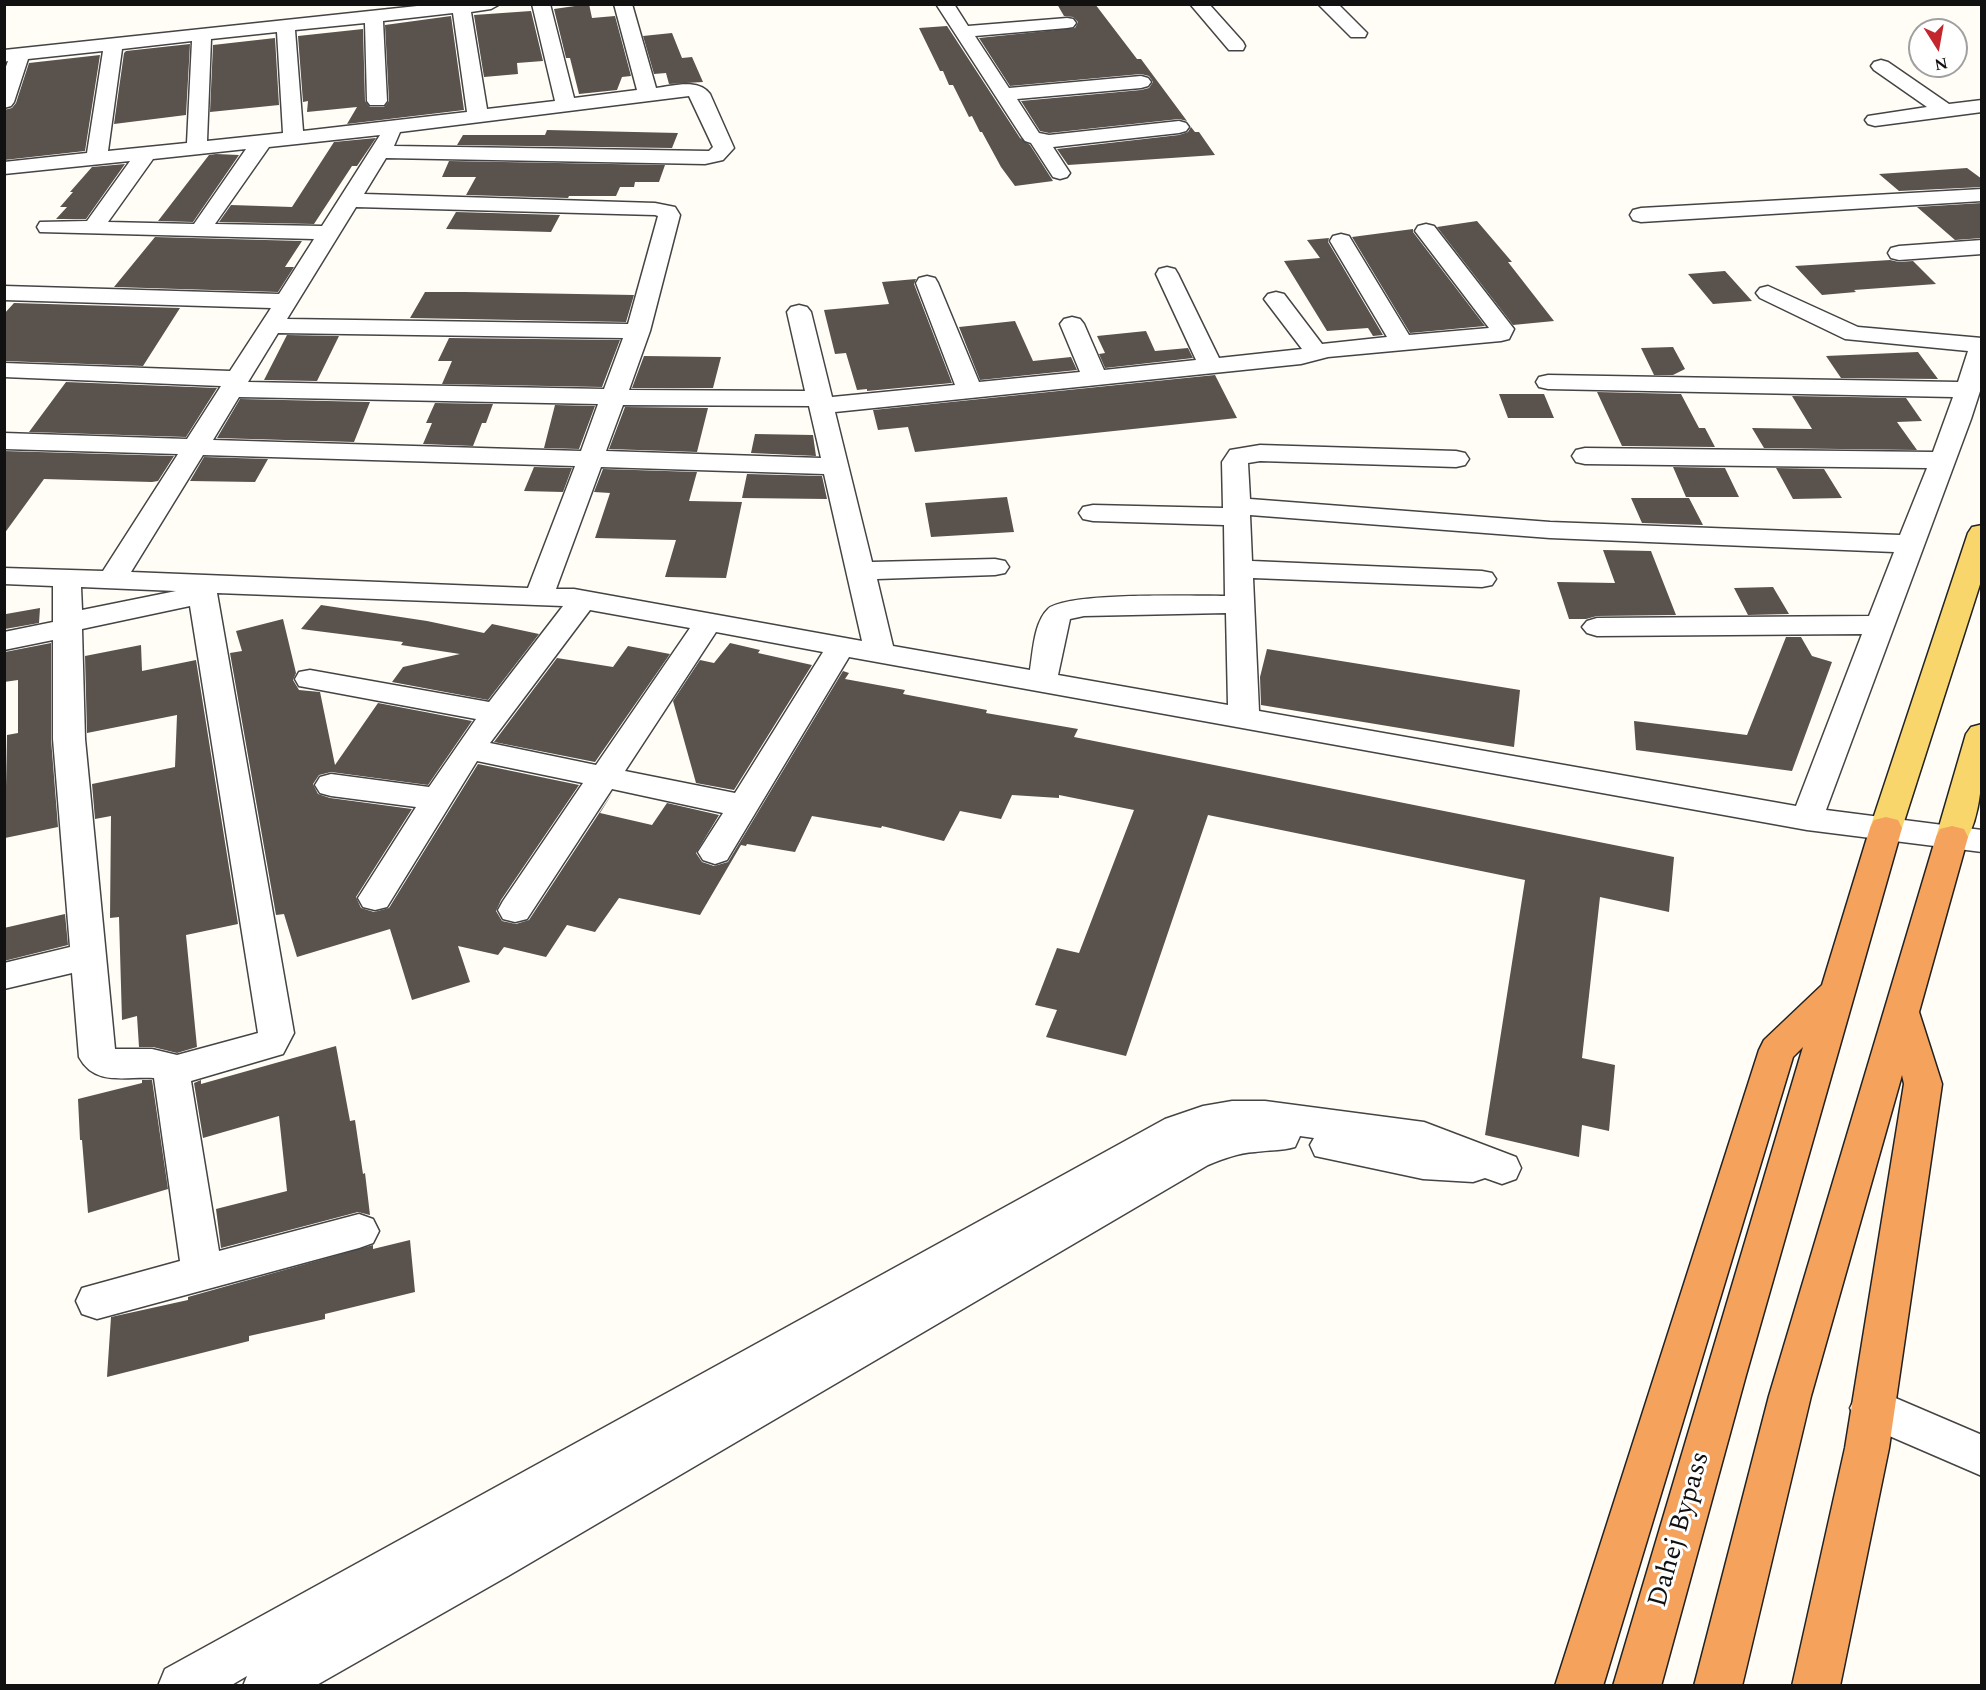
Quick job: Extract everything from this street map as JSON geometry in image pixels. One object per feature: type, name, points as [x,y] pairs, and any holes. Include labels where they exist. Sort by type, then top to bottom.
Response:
[{"type":"highway","name":"Dahej Bypass","points":[[1637,1686],[1836,992],[1886,828]]},
{"type":"highway","points":[[1718,1686],[1790,1396],[1901,1011],[1967,839]]},
{"type":"highway","points":[[1579,1686],[1777,1050],[1836,992]]},
{"type":"highway","points":[[1816,1686],[1867,1448],[1923,1084],[1901,1011]]},
{"type":"main road","points":[[1886,828],[1982,533]]},
{"type":"main road","points":[[1967,839],[1982,734]]},
{"type":"street","points":[[4,102],[12,55],[202,35],[256,21],[286,26],[491,4]]},
{"type":"street","points":[[541,4],[566,105]]},
{"type":"street","points":[[623,4],[648,94]]},
{"type":"street","points":[[945,4],[1029,133],[1039,140],[1060,173]]},
{"type":"street","points":[[1199,4],[1236,46]]},
{"type":"street","points":[[1327,4],[1358,33]]},
{"type":"street","points":[[461,8],[478,116]]},
{"type":"street","points":[[374,17],[377,101]]},
{"type":"street","points":[[962,32],[1067,23]]},
{"type":"street","points":[[286,26],[293,138]]},
{"type":"street","points":[[197,147],[202,35]]},
{"type":"street","points":[[97,158],[113,45]]},
{"type":"street","points":[[1881,66],[1945,111]]},
{"type":"street","points":[[1003,94],[1141,82]]},
{"type":"street","points":[[4,168],[396,127],[686,90],[697,91],[724,148],[722,153],[705,158],[380,152]]},
{"type":"street","points":[[1875,120],[1982,106]]},
{"type":"street","points":[[112,580],[396,127]]},
{"type":"street","points":[[1039,140],[1179,127]]},
{"type":"street","points":[[200,230],[263,141]]},
{"type":"street","points":[[93,228],[147,152]]},
{"type":"street","points":[[1641,215],[1982,195]]},
{"type":"street","points":[[350,200],[656,208],[669,215],[638,331],[539,597]]},
{"type":"street","points":[[48,227],[329,233]]},
{"type":"street","points":[[4,370],[235,384],[614,398],[820,402],[970,391],[1301,357],[1402,343],[1498,335],[1503,332],[1426,231]]},
{"type":"street","points":[[1341,241],[1402,343]]},
{"type":"street","points":[[1899,253],[1982,247]]},
{"type":"street","points":[[1167,274],[1211,366]]},
{"type":"street","points":[[927,283],[970,391]]},
{"type":"street","points":[[4,293],[287,301]]},
{"type":"street","points":[[1768,293],[1853,334],[1982,345],[1942,460],[1807,819]]},
{"type":"street","points":[[1276,299],[1317,353]]},
{"type":"street","points":[[799,312],[880,653]]},
{"type":"street","points":[[1072,324],[1095,378]]},
{"type":"street","points":[[271,326],[638,331]]},
{"type":"street","points":[[1548,382],[1967,390]]},
{"type":"street","points":[[4,441],[836,466]]},
{"type":"street","points":[[1244,718],[1235,462],[1239,456],[1248,454],[1456,459]]},
{"type":"street","points":[[1585,456],[1942,460]]},
{"type":"street","points":[[1093,513],[1237,512],[1550,530],[1910,544]]},
{"type":"street","points":[[861,571],[995,567]]},
{"type":"street","points":[[1239,569],[1482,579]]},
{"type":"street","points":[[4,576],[112,580],[202,589],[583,600],[1807,819],[1967,839]]},
{"type":"street","points":[[67,579],[69,739],[96,1051],[100,1061],[116,1064],[152,1063],[178,1070],[263,1047],[270,1044],[276,1033],[202,589]]},
{"type":"street","points":[[4,640],[202,589]]},
{"type":"street","points":[[375,898],[469,749],[583,600]]},
{"type":"street","points":[[1042,682],[1055,619],[1060,613],[1083,607],[1240,604]]},
{"type":"street","points":[[515,910],[708,622]]},
{"type":"street","points":[[1598,627],[1880,625]]},
{"type":"street","points":[[716,852],[841,646]]},
{"type":"street","points":[[310,679],[496,714]]},
{"type":"street","points":[[469,749],[744,806]]},
{"type":"street","points":[[331,785],[437,799]]},
{"type":"street","points":[[4,976],[88,956]]},
{"type":"street","points":[[178,1070],[171,1080],[202,1272]]},
{"type":"street","points":[[182,1686],[1178,1130],[1203,1121],[1232,1116],[1267,1126],[1245,1137],[1218,1143],[1194,1154],[492,1560],[267,1686]]},
{"type":"street","points":[[97,1301],[359,1231]]},
{"type":"street","points":[[1872,1408],[1982,1456]]},
{"type":"building","points":[[589,4],[592,18],[615,16],[631,76],[622,77],[617,90],[579,94],[570,58],[566,58],[554,9]]},
{"type":"building","points":[[1057,4],[1095,4],[1137,59],[1141,59],[1187,121],[1179,119],[1049,133],[1040,131],[1021,101],[1141,90],[1149,88],[1153,82],[1149,76],[1141,74],[1010,86],[979,38],[1075,28],[1078,22],[1073,17],[1064,16]]},
{"type":"building","points":[[531,11],[543,61],[517,63],[518,74],[484,77],[474,15]]},
{"type":"building","points":[[451,16],[464,110],[347,124],[357,107],[307,112],[308,101],[303,102],[298,36],[363,29],[365,101],[370,107],[384,107],[389,101],[385,25]]},
{"type":"building","points":[[947,26],[1020,138],[1030,145],[1053,181],[1015,186],[1001,167],[972,116],[969,117],[953,85],[949,85],[943,71],[940,71],[919,28]]},
{"type":"building","points":[[672,33],[682,58],[692,57],[703,82],[669,84],[666,73],[654,74],[643,36]]},
{"type":"building","points":[[275,38],[279,105],[210,112],[213,45]]},
{"type":"building","points":[[190,44],[186,115],[114,124],[124,53]]},
{"type":"building","points":[[100,55],[85,151],[4,160],[4,110],[12,108],[16,103],[29,63]]},
{"type":"building","points":[[1191,127],[1195,132],[1199,132],[1215,155],[1068,165],[1057,149],[1179,135],[1188,132]]},
{"type":"building","points":[[547,130],[678,133],[672,148],[457,145],[463,135],[545,135]]},
{"type":"building","points":[[376,138],[357,166],[352,166],[314,224],[219,222],[231,205],[292,207],[334,142]]},
{"type":"building","points":[[209,155],[239,155],[193,222],[158,221]]},
{"type":"building","points":[[449,161],[665,165],[659,182],[635,182],[634,187],[620,187],[616,196],[569,196],[568,198],[466,195],[476,177],[442,177]]},
{"type":"building","points":[[125,164],[86,219],[56,219],[67,207],[60,207],[73,192],[70,192],[92,167]]},
{"type":"building","points":[[1967,168],[1982,179],[1982,187],[1899,191],[1879,174]]},
{"type":"building","points":[[1982,203],[1982,238],[1955,240],[1917,207]]},
{"type":"building","points":[[456,212],[560,215],[551,232],[446,229]]},
{"type":"building","points":[[1477,221],[1512,262],[1508,262],[1554,321],[1513,325],[1437,227]]},
{"type":"building","points":[[1413,229],[1485,326],[1410,333],[1352,237]]},
{"type":"building","points":[[155,237],[302,241],[285,267],[294,267],[278,292],[114,287]]},
{"type":"building","points":[[1329,238],[1328,242],[1383,335],[1373,336],[1368,328],[1327,331],[1284,261],[1320,258],[1307,240]]},
{"type":"building","points":[[1890,260],[1913,261],[1936,284],[1854,290],[1856,292],[1822,295],[1795,266]]},
{"type":"building","points":[[1725,271],[1752,301],[1713,304],[1688,274]]},
{"type":"building","points":[[916,279],[914,284],[952,383],[857,390],[846,353],[835,354],[824,310],[889,304],[882,282]]},
{"type":"building","points":[[425,292],[634,295],[626,322],[410,318]]},
{"type":"building","points":[[14,303],[180,308],[143,366],[4,361],[4,314]]},
{"type":"building","points":[[1015,321],[1033,361],[1071,357],[1077,370],[980,380],[959,327]]},
{"type":"building","points":[[1146,331],[1155,351],[1188,348],[1193,358],[1105,368],[1099,354],[1105,353],[1097,336]]},
{"type":"building","points":[[287,335],[339,336],[317,381],[264,380]]},
{"type":"building","points":[[449,338],[620,340],[602,387],[442,384],[452,361],[438,361]]},
{"type":"building","points":[[1673,347],[1685,369],[1673,375],[1654,375],[1641,348]]},
{"type":"building","points":[[1918,352],[1938,379],[1841,378],[1826,356]]},
{"type":"building","points":[[644,356],[721,357],[713,388],[632,388]]},
{"type":"building","points":[[1215,375],[1237,418],[915,452],[908,427],[878,430],[873,410]]},
{"type":"building","points":[[66,382],[217,388],[186,437],[29,432]]},
{"type":"building","points":[[1597,392],[1681,394],[1699,428],[1705,428],[1715,447],[1622,446]]},
{"type":"building","points":[[1499,394],[1544,394],[1554,418],[1508,418]]},
{"type":"building","points":[[1792,396],[1906,398],[1922,421],[1897,422],[1917,450],[1764,448],[1752,428],[1812,429]]},
{"type":"building","points":[[240,399],[370,402],[354,442],[217,438]]},
{"type":"building","points":[[435,403],[493,404],[486,423],[482,423],[473,446],[423,444],[432,423],[426,423]]},
{"type":"building","points":[[555,405],[595,406],[579,449],[544,448]]},
{"type":"building","points":[[625,407],[708,408],[697,452],[609,449]]},
{"type":"building","points":[[755,434],[813,435],[816,456],[751,453]]},
{"type":"building","points":[[4,451],[174,456],[158,481],[44,479],[4,534]]},
{"type":"building","points":[[204,457],[268,459],[255,482],[190,481]]},
{"type":"building","points":[[534,467],[572,468],[563,492],[524,491]]},
{"type":"building","points":[[1673,467],[1725,468],[1739,497],[1686,497]]},
{"type":"building","points":[[1776,468],[1824,469],[1842,498],[1793,499]]},
{"type":"building","points":[[603,469],[697,472],[689,501],[742,502],[726,578],[665,577],[676,540],[595,538],[610,493],[594,492]]},
{"type":"building","points":[[747,474],[822,476],[827,499],[742,498]]},
{"type":"building","points":[[1007,497],[1014,532],[931,537],[925,503]]},
{"type":"building","points":[[1631,498],[1689,498],[1703,525],[1642,523]]},
{"type":"building","points":[[1603,550],[1651,551],[1676,615],[1597,616],[1586,619],[1569,619],[1557,582],[1615,583]]},
{"type":"building","points":[[1773,587],[1789,614],[1748,615],[1734,588]]},
{"type":"building","points":[[321,605],[427,621],[484,633],[492,624],[539,634],[488,700],[392,682],[403,667],[460,654],[401,645],[403,642],[301,629]]},
{"type":"building","points":[[40,608],[39,623],[5,629],[6,614]]},
{"type":"building","points":[[283,619],[296,673],[293,680],[299,690],[320,692],[335,765],[378,703],[472,721],[428,785],[331,772],[319,775],[313,784],[318,794],[330,798],[412,809],[356,897],[361,908],[374,912],[389,908],[478,764],[579,785],[501,900],[496,911],[502,921],[516,924],[529,920],[613,792],[600,813],[652,825],[667,803],[719,815],[696,853],[702,862],[714,866],[728,862],[843,671],[849,673],[845,679],[905,690],[903,694],[987,710],[986,713],[1078,729],[1074,737],[1674,857],[1669,912],[1600,897],[1582,1058],[1615,1065],[1609,1131],[1582,1125],[1579,1157],[1485,1135],[1525,880],[1208,815],[1126,1056],[1046,1037],[1057,1010],[1035,1005],[1057,948],[1079,953],[1134,810],[1059,795],[1059,798],[1012,795],[1001,819],[960,811],[944,841],[882,826],[881,828],[812,816],[795,852],[741,845],[700,915],[619,898],[595,932],[567,925],[546,957],[504,947],[498,955],[458,946],[470,982],[412,1000],[390,929],[297,957],[284,914],[276,915],[230,653],[242,651],[236,631]]},
{"type":"building","points":[[1786,637],[1801,637],[1812,656],[1832,662],[1792,771],[1636,750],[1634,721],[1747,735]]},
{"type":"building","points":[[51,643],[51,739],[58,827],[5,838],[7,735],[18,733],[18,680],[4,682],[5,652]]},
{"type":"building","points":[[730,643],[760,650],[758,653],[812,665],[734,790],[696,783],[673,701],[700,660],[714,663]]},
{"type":"building","points":[[141,645],[142,671],[196,660],[238,924],[186,935],[197,1047],[177,1053],[153,1047],[139,1047],[137,1016],[122,1020],[119,917],[110,918],[111,816],[95,819],[92,784],[175,767],[177,715],[87,733],[85,656]]},
{"type":"building","points":[[628,646],[670,654],[595,762],[494,742],[557,658],[613,667]]},
{"type":"building","points":[[1267,649],[1520,690],[1514,747],[1261,705],[1260,677]]},
{"type":"building","points":[[65,914],[68,945],[4,961],[4,928]]},
{"type":"building","points":[[336,1046],[350,1121],[355,1120],[370,1215],[358,1212],[221,1248],[216,1209],[287,1191],[279,1116],[203,1138],[194,1083],[201,1080],[201,1084]]},
{"type":"building","points":[[142,1080],[152,1080],[168,1189],[88,1213],[78,1099],[142,1083]]},
{"type":"building","points":[[410,1240],[415,1292],[325,1314],[325,1319],[249,1336],[249,1341],[107,1377],[111,1317],[188,1300],[188,1297],[373,1245],[373,1249]]}]
